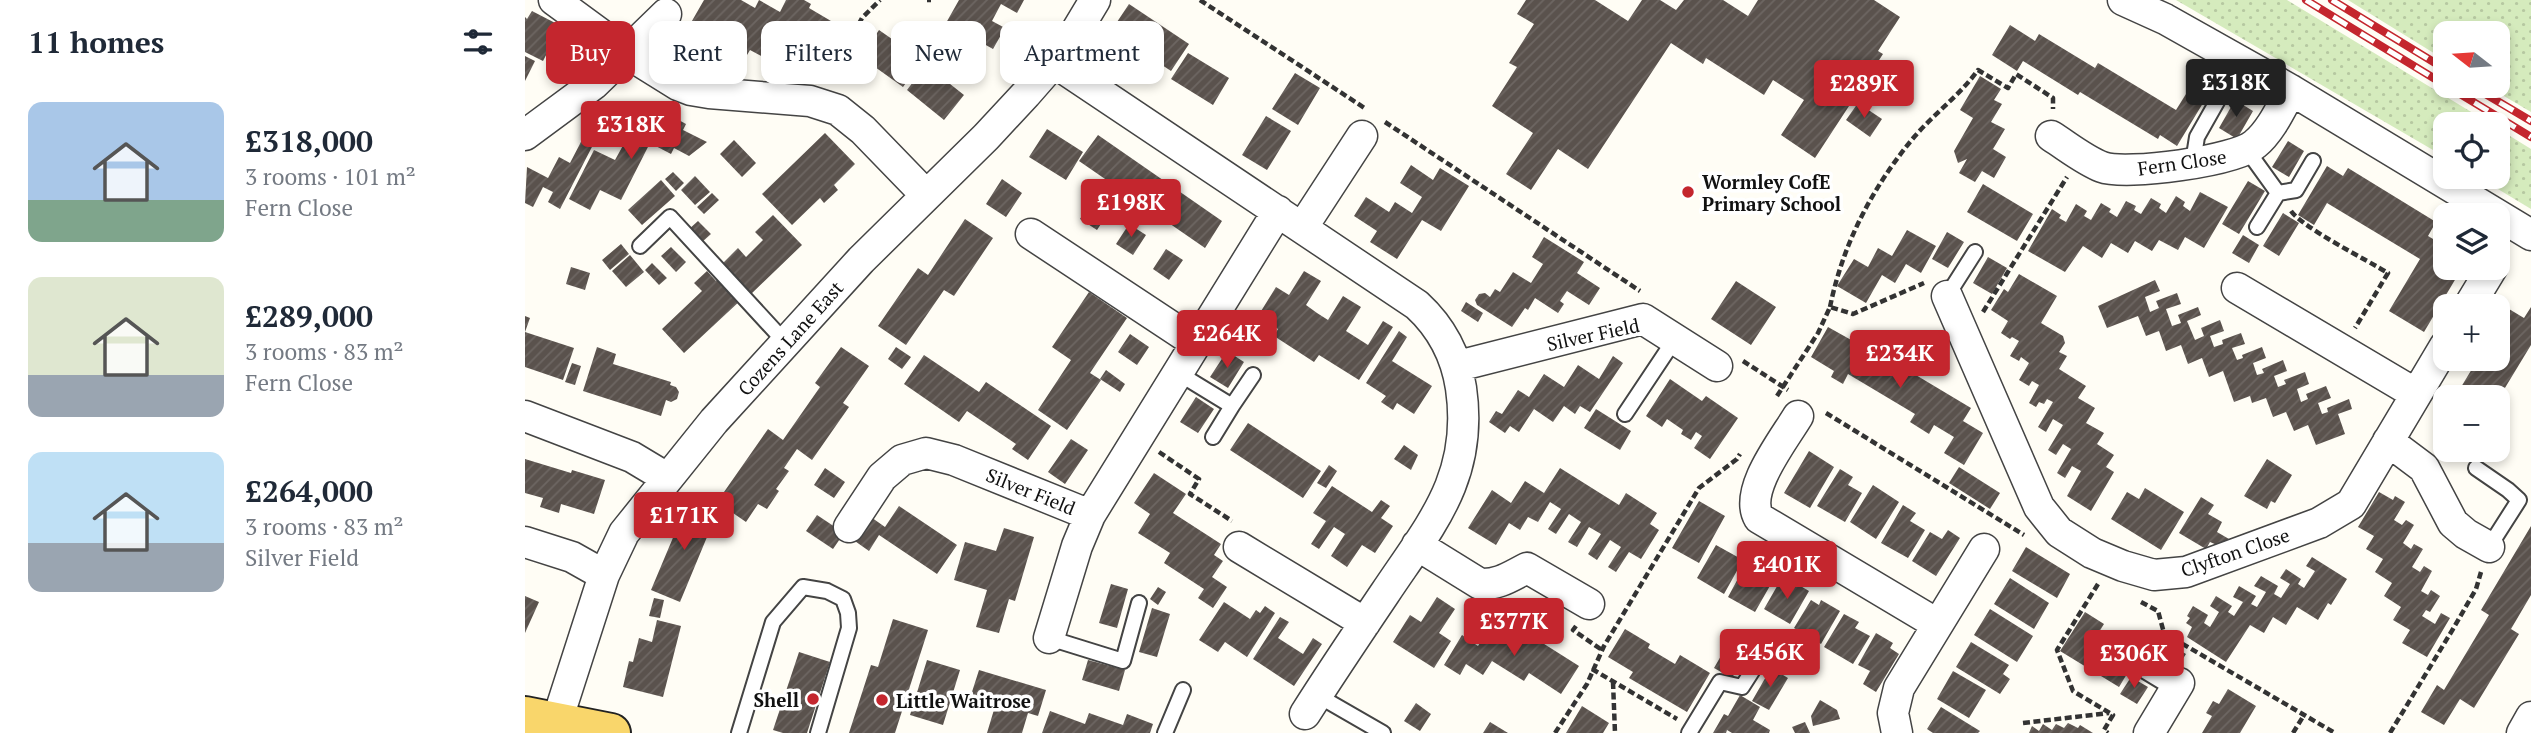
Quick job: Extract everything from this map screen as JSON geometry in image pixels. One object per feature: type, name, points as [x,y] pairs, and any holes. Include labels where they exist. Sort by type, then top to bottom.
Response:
[{"type":"main road","points":[[541,719],[611,733]]},
{"type":"street","points":[[554,0],[583,21]]},
{"type":"street","name":"Cozens Lane East","points":[[1082,21],[1095,0]]},
{"type":"street","points":[[2123,0],[2165,19],[2291,90],[2524,231],[2510,246]]},
{"type":"street","points":[[635,43],[666,14]]},
{"type":"street","points":[[635,59],[664,78],[691,90],[817,103],[838,110],[863,130],[926,195]]},
{"type":"street","points":[[525,135],[594,84]]},
{"type":"street","name":"Cozens Lane East","points":[[541,719],[624,533],[714,421],[861,260],[986,137],[1034,84]]},
{"type":"street","points":[[1087,84],[1417,305],[1443,333],[1458,366],[1464,410],[1464,438],[1456,472],[1440,510],[1311,704]]},
{"type":"street","name":"Fern Close","points":[[2051,136],[2103,167],[2126,170],[2147,170],[2231,157],[2247,150],[2261,138],[2291,90]]},
{"type":"street","points":[[1302,228],[1361,136]]},
{"type":"street","name":"Silver Field","points":[[849,527],[882,477],[902,460],[926,453],[954,460],[1090,515],[1278,211]]},
{"type":"street","points":[[1031,234],[1196,343]]},
{"type":"street","points":[[2237,288],[2416,394]]},
{"type":"street","name":"Clyfton Close","points":[[1947,296],[2039,507],[2059,532],[2092,553],[2154,575],[2186,572],[2319,523],[2351,504],[2433,366]]},
{"type":"street","name":"Silver Field","points":[[1458,366],[1643,319],[1675,339],[1728,362]]},
{"type":"street","points":[[1796,404],[1757,487],[1754,505],[1759,518],[1937,624]]},
{"type":"street","points":[[525,416],[632,457],[667,478]]},
{"type":"street","points":[[2388,441],[2424,468],[2453,523],[2489,547]]},
{"type":"street","points":[[1049,638],[1077,546],[1090,515]]},
{"type":"street","points":[[525,542],[572,557],[604,575]]},
{"type":"street","points":[[1417,545],[1480,584],[1502,582],[1527,568],[1589,604]]},
{"type":"street","points":[[1239,547],[1365,623]]},
{"type":"street","points":[[1897,733],[1893,713],[1899,688],[1984,549]]},
{"type":"street","points":[[2149,733],[2177,686]]},
{"type":"street","points":[[2522,733],[2531,718]]},
{"type":"lane","points":[[2193,162],[2197,137],[2223,91]]},
{"type":"lane","points":[[2247,150],[2278,193]]},
{"type":"lane","points":[[2257,227],[2278,193],[2296,190],[2313,161]]},
{"type":"lane","points":[[640,246],[670,218],[786,343]]},
{"type":"lane","points":[[1947,296],[1975,252]]},
{"type":"lane","points":[[1625,414],[1675,339]]},
{"type":"lane","points":[[1178,373],[1232,406]]},
{"type":"lane","points":[[1213,437],[1253,374]]},
{"type":"lane","points":[[2476,468],[2525,502],[2489,547]]},
{"type":"lane","points":[[739,733],[773,622],[803,587],[827,591],[843,599],[848,613],[849,628],[818,733]]},
{"type":"lane","points":[[1049,638],[1123,661],[1139,603]]},
{"type":"lane","points":[[1691,731],[1720,682],[1742,687],[1758,662]]},
{"type":"lane","points":[[2138,667],[2177,686]]},
{"type":"lane","points":[[1165,733],[1183,690]]},
{"type":"lane","points":[[1311,704],[1383,733]]},
{"type":"path","points":[[817,103],[862,18],[880,0]]},
{"type":"path","points":[[1200,0],[1648,296]]},
{"type":"path","points":[[1783,387],[1818,332],[1830,307],[1846,250],[1876,188],[1917,134],[1967,86],[1978,70],[2008,88],[2016,74],[2053,98],[2051,136]]},
{"type":"path","points":[[1963,331],[1986,310],[2067,176],[2092,162]]},
{"type":"path","points":[[2278,193],[2295,216],[2388,273],[2342,350]]},
{"type":"path","points":[[1830,307],[1853,314],[1934,279],[1947,296]]},
{"type":"path","points":[[1728,362],[1783,387],[1796,404],[2033,540]]},
{"type":"path","points":[[1783,387],[1796,404]]},
{"type":"path","points":[[1138,439],[1199,479],[1190,494],[1238,525],[1239,547]]},
{"type":"path","points":[[1555,733],[1587,684],[1592,668],[1699,488],[1737,459],[1743,449]]},
{"type":"path","points":[[2391,733],[2476,589],[2489,547]]},
{"type":"path","points":[[2093,575],[2108,585]]},
{"type":"path","points":[[2101,580],[2057,650],[2073,691],[2113,715],[2104,730],[2108,733]]},
{"type":"path","points":[[2137,600],[2158,611],[2164,633],[2335,733]]},
{"type":"path","points":[[1592,668],[1691,731]]},
{"type":"path","points":[[1613,681],[1615,733]]},
{"type":"path","points":[[2023,723],[2109,712]]},
{"type":"path","points":[[2293,733],[2304,715]]},
{"type":"green space","points":[[2176,0],[2287,0],[2433,89],[2433,98],[2448,98],[2471,112],[2433,112],[2433,150]]},
{"type":"green space","points":[[2348,0],[2531,0],[2531,112],[2507,98],[2510,98],[2510,21],[2433,21],[2433,53]]},
{"type":"green space","points":[[2510,136],[2531,149],[2531,209],[2498,189],[2510,189]]},
{"type":"building","points":[[704,0],[741,0],[755,8],[759,0],[780,12],[786,0],[804,0],[811,4],[809,8],[831,21],[761,21],[761,56],[750,50],[747,55],[747,21],[692,21]]},
{"type":"building","points":[[959,0],[1024,0],[1017,13],[1001,4],[992,21],[1000,25],[1000,37],[993,49],[986,45],[986,21],[947,21]]},
{"type":"building","points":[[1526,0],[1595,0],[1628,21],[1642,0],[1660,0],[1676,10],[1684,0],[1723,0],[1748,16],[1758,0],[1874,0],[1900,17],[1878,51],[1883,54],[1815,158],[1781,135],[1804,100],[1773,80],[1764,95],[1706,58],[1703,64],[1671,43],[1588,169],[1558,149],[1531,190],[1506,174],[1533,133],[1492,106],[1517,67],[1509,63],[1534,24],[1517,14]]},
{"type":"building","points":[[1129,4],[1154,21],[1118,21]]},
{"type":"building","points":[[532,11],[551,21],[546,21],[546,55],[543,61],[525,52],[525,17],[527,19]]},
{"type":"building","points":[[2010,25],[2035,41],[2039,34],[2095,68],[2098,63],[2176,110],[2201,70],[2217,80],[2177,146],[2160,135],[2158,139],[2080,92],[2078,95],[2023,61],[2017,71],[1992,55]]},
{"type":"building","points":[[1164,27],[1189,44],[1171,71],[1164,66]]},
{"type":"building","points":[[879,30],[891,38],[891,78],[877,68]]},
{"type":"building","points":[[1188,53],[1229,78],[1213,105],[1171,79]]},
{"type":"building","points":[[525,56],[535,61],[525,81]]},
{"type":"building","points":[[1295,73],[1320,88],[1298,125],[1272,109]]},
{"type":"building","points":[[1980,76],[2001,89],[1994,100],[2002,104],[1991,122],[2005,129],[1993,149],[2006,157],[1994,178],[1982,171],[1975,182],[1959,173],[1967,159],[1958,163],[1954,151],[1973,118],[1960,110]]},
{"type":"building","points":[[912,84],[950,84],[964,95],[944,120],[907,90]]},
{"type":"building","points":[[2235,100],[2253,111],[2237,139],[2219,128]]},
{"type":"building","points":[[1858,103],[1882,119],[1870,137],[1846,120]]},
{"type":"building","points":[[666,113],[686,124],[683,130],[707,142],[689,156],[674,148],[671,154],[650,143],[621,200],[600,190],[590,210],[569,199],[594,150],[615,160],[626,140],[637,146],[650,121],[659,126]]},
{"type":"building","points":[[1266,116],[1291,131],[1267,170],[1242,155]]},
{"type":"building","points":[[1047,129],[1083,152],[1066,180],[1029,157]]},
{"type":"building","points":[[825,133],[855,164],[834,185],[838,190],[824,203],[820,198],[792,225],[762,194]]},
{"type":"building","points":[[1098,135],[1222,221],[1205,248],[1079,161]]},
{"type":"building","points":[[583,138],[594,143],[560,209],[548,202],[553,192],[543,187],[533,207],[525,203],[527,167],[548,178],[559,157],[570,163]]},
{"type":"building","points":[[734,140],[756,163],[742,177],[720,154]]},
{"type":"building","points":[[2288,141],[2304,151],[2289,177],[2272,167]]},
{"type":"building","points":[[1411,165],[1433,180],[1440,168],[1469,186],[1441,231],[1422,220],[1397,259],[1370,242],[1377,231],[1354,216],[1366,197],[1389,212],[1395,202],[1412,213],[1422,197],[1400,183]]},
{"type":"building","points":[[2327,166],[2343,176],[2348,168],[2433,220],[2433,227],[2428,236],[2433,239],[2433,280],[2455,280],[2447,294],[2433,294],[2433,317],[2424,332],[2389,311],[2420,259],[2327,203],[2314,225],[2298,215]]},
{"type":"building","points":[[673,172],[684,183],[676,191],[665,179]]},
{"type":"building","points":[[695,176],[710,192],[695,205],[681,190]]},
{"type":"building","points":[[1002,179],[1022,193],[1006,217],[986,204]]},
{"type":"building","points":[[661,180],[675,196],[642,225],[628,210]]},
{"type":"building","points":[[2248,181],[2265,191],[2239,234],[2222,224]]},
{"type":"building","points":[[1983,184],[2033,214],[2017,241],[1967,212]]},
{"type":"building","points":[[2200,192],[2228,207],[2204,248],[2185,237],[2178,250],[2159,240],[2152,251],[2135,241],[2128,253],[2111,243],[2102,258],[2083,246],[2065,272],[2028,251],[2052,209],[2066,222],[2076,204],[2087,211],[2084,216],[2091,220],[2101,203],[2117,217],[2126,201],[2136,206],[2134,210],[2141,214],[2151,198],[2161,204],[2159,208],[2166,213],[2176,196],[2185,202],[2183,206],[2190,211]]},
{"type":"building","points":[[712,193],[719,200],[704,214],[697,207]]},
{"type":"building","points":[[1093,199],[1110,210],[1097,230],[1080,219]]},
{"type":"building","points":[[2283,213],[2299,223],[2279,256],[2263,246]]},
{"type":"building","points":[[773,215],[802,245],[750,295],[721,265],[738,248],[746,257],[763,240],[755,232]]},
{"type":"building","points":[[965,219],[993,238],[954,296],[944,290],[906,345],[878,326],[918,268],[928,275]]},
{"type":"building","points":[[698,221],[711,234],[701,243],[688,230]]},
{"type":"building","points":[[1129,224],[1146,235],[1133,255],[1116,244]]},
{"type":"building","points":[[1907,230],[1936,246],[1921,273],[1906,264],[1895,283],[1882,275],[1866,303],[1837,286],[1854,259],[1868,267],[1878,248],[1892,256]]},
{"type":"building","points":[[1947,232],[1964,242],[1948,268],[1932,259]]},
{"type":"building","points":[[2243,235],[2259,245],[2249,263],[2232,253]]},
{"type":"building","points":[[1544,237],[1584,262],[1577,273],[1600,288],[1589,305],[1567,291],[1560,301],[1564,304],[1558,313],[1535,298],[1512,327],[1477,305],[1475,300],[1479,294],[1485,293],[1490,297],[1495,289],[1500,292],[1513,272],[1531,283],[1543,264],[1532,257]]},
{"type":"building","points":[[621,244],[629,254],[610,270],[602,260]]},
{"type":"building","points":[[671,247],[686,262],[676,272],[661,256]]},
{"type":"building","points":[[1166,249],[1183,260],[1169,280],[1153,269]]},
{"type":"building","points":[[630,255],[644,272],[626,287],[612,271]]},
{"type":"building","points":[[1988,257],[2007,268],[1992,294],[1973,283]]},
{"type":"building","points":[[652,263],[667,278],[659,285],[645,270]]},
{"type":"building","points":[[571,267],[590,273],[585,290],[566,284]]},
{"type":"building","points":[[707,271],[716,281],[721,276],[742,299],[684,353],[662,329],[702,291],[694,283]]},
{"type":"building","points":[[1304,271],[1321,281],[1306,305],[1328,320],[1343,296],[1361,307],[1346,331],[1368,345],[1383,321],[1393,327],[1359,380],[1319,355],[1314,362],[1274,336],[1278,329],[1258,316],[1276,287],[1289,295]]},
{"type":"building","points":[[2019,274],[2057,296],[2041,323],[2063,336],[2065,343],[2059,352],[2067,356],[2059,369],[2086,386],[2078,398],[2095,408],[2086,423],[2104,433],[2097,444],[2114,455],[2106,467],[2114,472],[2091,511],[2067,496],[2081,471],[2072,466],[2065,478],[2057,473],[2071,449],[2063,444],[2056,455],[2048,450],[2063,425],[2053,419],[2046,432],[2038,427],[2053,402],[2047,399],[2044,404],[2039,402],[2036,407],[2029,403],[2039,385],[2032,381],[2029,386],[2019,380],[2029,363],[2021,357],[2019,361],[2010,356],[2019,341],[2001,333],[2008,321],[1991,310],[2004,289],[2008,292]]},
{"type":"building","points":[[2155,280],[2160,291],[2145,297],[2150,312],[2159,308],[2156,301],[2177,293],[2181,304],[2166,309],[2172,326],[2181,323],[2178,315],[2198,307],[2201,315],[2187,321],[2195,340],[2204,336],[2201,328],[2220,320],[2224,331],[2210,336],[2214,347],[2223,344],[2222,340],[2241,333],[2245,344],[2232,348],[2237,360],[2243,358],[2242,355],[2262,347],[2266,358],[2253,363],[2257,375],[2264,373],[2262,369],[2283,360],[2287,371],[2274,376],[2278,387],[2286,384],[2284,380],[2305,372],[2309,384],[2297,389],[2301,402],[2308,399],[2306,394],[2326,386],[2331,398],[2318,403],[2322,414],[2328,412],[2327,408],[2349,399],[2352,409],[2338,414],[2345,434],[2316,445],[2308,425],[2294,431],[2286,412],[2273,417],[2266,398],[2252,403],[2250,396],[2234,402],[2223,371],[2209,377],[2202,358],[2188,364],[2181,345],[2166,351],[2159,331],[2146,336],[2138,316],[2107,328],[2098,306]]},
{"type":"building","points":[[1736,281],[1776,307],[1751,345],[1711,319]]},
{"type":"building","points":[[1089,292],[1127,318],[1090,373],[1101,380],[1067,430],[1038,410],[1071,360],[1052,347]]},
{"type":"building","points":[[1466,302],[1483,313],[1478,322],[1461,311]]},
{"type":"building","points":[[2531,307],[2531,345],[2507,385],[2462,385],[2471,371],[2510,371],[2510,310],[2524,318]]},
{"type":"building","points":[[525,316],[530,318],[525,332]]},
{"type":"building","points":[[1828,327],[1853,341],[1854,338],[1971,408],[1963,421],[1983,433],[1964,465],[1944,453],[1954,437],[1934,425],[1929,434],[1910,422],[1915,414],[1848,374],[1843,384],[1831,377],[1834,371],[1811,357]]},
{"type":"building","points":[[1399,331],[1407,337],[1392,361],[1432,386],[1414,414],[1397,403],[1393,410],[1381,402],[1386,396],[1366,383]]},
{"type":"building","points":[[525,332],[574,348],[563,380],[525,367]]},
{"type":"building","points":[[1130,334],[1149,347],[1137,365],[1118,352]]},
{"type":"building","points":[[597,347],[616,354],[613,364],[671,382],[670,385],[676,387],[679,392],[677,399],[671,402],[666,400],[661,416],[583,391]]},
{"type":"building","points":[[841,347],[869,366],[843,403],[849,407],[812,460],[797,449],[784,468],[789,471],[776,489],[779,491],[767,509],[758,504],[746,522],[717,502],[768,429],[783,440],[820,387],[815,383]]},
{"type":"building","points":[[896,347],[911,357],[902,369],[888,359]]},
{"type":"building","points":[[1227,351],[1244,362],[1228,388],[1210,377]]},
{"type":"building","points":[[924,355],[979,392],[986,382],[1051,426],[1028,460],[1012,449],[1016,444],[967,411],[959,422],[904,384]]},
{"type":"building","points":[[1613,356],[1623,363],[1590,412],[1580,406],[1575,414],[1564,406],[1553,422],[1534,409],[1519,432],[1510,426],[1505,433],[1489,422],[1496,411],[1502,414],[1518,390],[1529,397],[1544,374],[1564,387],[1578,365],[1599,379]]},
{"type":"building","points":[[572,363],[581,366],[575,385],[565,382]]},
{"type":"building","points":[[1106,370],[1125,384],[1120,392],[1100,379]]},
{"type":"building","points":[[1670,379],[1702,401],[1706,396],[1738,418],[1710,459],[1694,448],[1702,436],[1696,432],[1691,440],[1681,434],[1683,430],[1667,419],[1662,427],[1646,416]]},
{"type":"building","points":[[1196,397],[1214,409],[1198,433],[1180,422]]},
{"type":"building","points":[[1596,409],[1631,431],[1620,450],[1584,428]]},
{"type":"building","points":[[1248,423],[1321,471],[1303,498],[1230,450]]},
{"type":"building","points":[[1071,439],[1088,450],[1065,484],[1048,472]]},
{"type":"building","points":[[1404,445],[1418,455],[1411,470],[1394,459]]},
{"type":"building","points":[[1809,451],[1834,467],[1810,508],[1784,493]]},
{"type":"building","points":[[525,459],[605,480],[594,514],[561,504],[559,513],[540,507],[543,498],[525,493]]},
{"type":"building","points":[[2267,459],[2292,475],[2275,503],[2271,501],[2267,509],[2244,496]]},
{"type":"building","points":[[1329,465],[1337,471],[1326,488],[1317,483]]},
{"type":"building","points":[[1959,467],[2000,493],[1990,509],[1949,483]]},
{"type":"building","points":[[825,468],[845,482],[834,498],[814,485]]},
{"type":"building","points":[[1560,468],[1619,505],[1626,493],[1657,513],[1650,524],[1659,530],[1641,559],[1629,552],[1616,572],[1608,567],[1621,547],[1610,540],[1597,560],[1588,554],[1601,534],[1589,527],[1577,547],[1568,542],[1581,522],[1569,514],[1556,534],[1548,529],[1561,509],[1550,502],[1538,522],[1528,517],[1520,530],[1509,523],[1496,545],[1468,528],[1492,490],[1511,503],[1525,481],[1544,493]]},
{"type":"building","points":[[1840,469],[1853,477],[1848,485],[1862,493],[1845,522],[1817,506]]},
{"type":"building","points":[[1154,473],[1186,494],[1173,513],[1221,544],[1214,555],[1223,561],[1212,577],[1227,587],[1213,608],[1198,598],[1204,589],[1164,563],[1170,553],[1138,533],[1150,514],[1134,503]]},
{"type":"building","points":[[1873,485],[1899,502],[1876,539],[1850,522]]},
{"type":"building","points":[[1332,486],[1372,512],[1381,500],[1390,506],[1381,518],[1393,526],[1375,553],[1362,545],[1347,567],[1331,556],[1345,534],[1334,527],[1319,549],[1311,544],[1326,521],[1313,513]]},
{"type":"building","points":[[2145,488],[2184,512],[2161,550],[2111,519],[2127,492],[2139,499]]},
{"type":"building","points":[[2379,492],[2393,500],[2395,496],[2405,502],[2394,520],[2402,525],[2406,520],[2414,525],[2403,543],[2411,549],[2414,544],[2423,549],[2412,567],[2420,572],[2424,566],[2432,571],[2421,591],[2428,595],[2431,590],[2440,596],[2430,612],[2426,610],[2422,616],[2435,624],[2441,613],[2450,618],[2427,657],[2402,643],[2410,630],[2393,620],[2401,607],[2384,596],[2392,583],[2375,572],[2383,559],[2366,549],[2374,536],[2358,527]]},
{"type":"building","points":[[2201,497],[2214,505],[2208,514],[2222,522],[2217,532],[2229,539],[2217,545],[2210,542],[2206,549],[2179,533]]},
{"type":"building","points":[[1699,501],[1725,516],[1699,563],[1672,548]]},
{"type":"building","points":[[688,502],[717,513],[680,602],[651,590]]},
{"type":"building","points":[[1903,505],[1916,513],[1910,521],[1925,530],[1908,558],[1881,543]]},
{"type":"building","points":[[899,506],[957,545],[937,574],[879,535],[869,551],[852,539],[868,515],[885,527]]},
{"type":"building","points":[[817,515],[844,533],[833,549],[806,531]]},
{"type":"building","points":[[2531,526],[2531,595],[2511,629],[2519,634],[2474,708],[2460,699],[2444,725],[2421,712],[2437,685],[2444,690],[2489,615],[2481,610]]},
{"type":"building","points":[[1004,528],[1034,537],[1015,601],[1009,599],[999,633],[976,627],[987,590],[954,580],[965,542],[996,551]]},
{"type":"building","points":[[1948,530],[1960,538],[1936,576],[1912,561],[1930,532],[1942,539]]},
{"type":"building","points":[[1716,545],[1743,560],[1724,594],[1697,578]]},
{"type":"building","points":[[2026,547],[2070,574],[2057,598],[2012,571]]},
{"type":"building","points":[[2312,557],[2347,579],[2318,620],[2297,607],[2286,625],[2273,617],[2264,633],[2250,625],[2226,662],[2187,637],[2192,627],[2186,623],[2190,618],[2187,616],[2193,606],[2208,615],[2204,623],[2210,627],[2219,612],[2210,606],[2216,596],[2232,606],[2228,612],[2234,616],[2243,602],[2233,597],[2239,586],[2256,596],[2251,604],[2257,607],[2266,592],[2254,586],[2261,576],[2278,586],[2274,594],[2281,598],[2290,584],[2280,578],[2286,569],[2301,579],[2298,584],[2304,588],[2315,571],[2306,566]]},
{"type":"building","points":[[1747,562],[1775,577],[1755,612],[1728,597]]},
{"type":"building","points":[[2010,578],[2049,603],[2034,629],[1994,604]]},
{"type":"building","points":[[1780,581],[1789,586],[1792,581],[1809,591],[1790,624],[1764,609]]},
{"type":"building","points":[[1111,584],[1128,589],[1117,628],[1099,623]]},
{"type":"building","points":[[1158,587],[1166,592],[1158,605],[1150,599]]},
{"type":"building","points":[[525,596],[539,602],[525,633]]},
{"type":"building","points":[[1437,597],[1455,609],[1439,633],[1451,641],[1434,668],[1393,642],[1410,615],[1421,622]]},
{"type":"building","points":[[654,598],[664,600],[660,618],[649,616]]},
{"type":"building","points":[[1811,600],[1819,605],[1821,600],[1840,611],[1821,644],[1794,628]]},
{"type":"building","points":[[1224,602],[1250,619],[1256,610],[1260,613],[1265,606],[1275,613],[1247,657],[1225,642],[1218,652],[1199,640]]},
{"type":"building","points":[[1152,608],[1170,614],[1157,657],[1139,652]]},
{"type":"building","points":[[1990,609],[2033,636],[2017,662],[1974,635]]},
{"type":"building","points":[[2085,612],[2104,624],[2099,632],[2119,644],[2125,635],[2133,639],[2127,649],[2138,656],[2119,687],[2060,651]]},
{"type":"building","points":[[1844,614],[1859,622],[1855,628],[1870,636],[1853,664],[1824,647]]},
{"type":"building","points":[[1280,617],[1289,622],[1278,638],[1303,654],[1313,638],[1322,644],[1294,686],[1253,659]]},
{"type":"building","name":"Little Waitrose","points":[[893,619],[928,630],[895,733],[849,733],[871,665],[878,667]]},
{"type":"building","points":[[657,620],[681,626],[663,697],[623,687],[629,661],[633,662],[639,638],[652,642]]},
{"type":"building","points":[[1514,625],[1579,666],[1561,694],[1529,673],[1524,681],[1492,661],[1483,675],[1466,664],[1460,675],[1444,665],[1462,635],[1478,646],[1488,630],[1505,640]]},
{"type":"building","points":[[1625,629],[1650,644],[1648,648],[1675,664],[1680,655],[1710,673],[1687,712],[1629,678],[1633,672],[1608,657]]},
{"type":"building","points":[[1876,633],[1893,643],[1890,648],[1899,654],[1876,692],[1863,684],[1870,671],[1858,665]]},
{"type":"building","points":[[2153,634],[2186,654],[2175,671],[2142,651]]},
{"type":"building","points":[[1729,642],[1747,652],[1732,678],[1714,668]]},
{"type":"building","points":[[1971,642],[2009,665],[2003,674],[2010,679],[2000,694],[1956,667]]},
{"type":"building","points":[[799,652],[830,662],[807,733],[783,733],[773,730]]},
{"type":"building","points":[[927,660],[960,670],[943,725],[910,715]]},
{"type":"building","points":[[1088,660],[1125,670],[1119,691],[1082,680]]},
{"type":"building","points":[[1771,668],[1788,678],[1769,710],[1752,701]]},
{"type":"building","points":[[979,670],[1046,690],[1038,716],[1028,713],[1022,733],[987,733],[996,703],[971,695]]},
{"type":"building","points":[[1953,671],[1986,690],[1969,718],[1937,699]]},
{"type":"building","points":[[2131,677],[2148,687],[2137,704],[2120,694]]},
{"type":"building","points":[[2228,689],[2256,706],[2240,733],[2202,733],[2212,716],[2206,713],[2213,701],[2219,704]]},
{"type":"building","points":[[1740,695],[1760,707],[1753,720],[1770,730],[1769,733],[1732,733],[1727,730],[1726,733],[1713,733],[1724,714],[1728,716]]},
{"type":"building","points":[[1820,700],[1837,710],[1840,719],[1813,726],[1811,716]]},
{"type":"building","points":[[1416,703],[1431,714],[1420,731],[1404,721]]},
{"type":"building","points":[[1582,706],[1609,723],[1603,733],[1566,733]]},
{"type":"building","points":[[1941,707],[1980,731],[1933,733],[1927,729]]},
{"type":"building","points":[[1050,711],[1085,724],[1089,713],[1123,725],[1127,714],[1153,724],[1150,733],[1042,733]]},
{"type":"building","points":[[1490,722],[1508,733],[1483,733]]},
{"type":"building","points":[[1805,722],[1810,733],[1795,733],[1792,727]]},
{"type":"building","points":[[2068,723],[2078,728],[2080,725],[2093,733],[2029,733],[2032,726],[2039,731],[2043,724],[2052,730],[2056,724],[2064,728]]},
{"type":"railway","points":[[2306,0],[2433,78]]},
{"type":"railway","points":[[2332,0],[2433,62]]},
{"type":"railway","points":[[2467,98],[2531,137]]},
{"type":"railway","points":[[2492,98],[2531,121]]},
{"type":"place","name":"Wormley CofE Primary School","points":[[1688,192]]},
{"type":"place","name":"Shell","points":[[813,699]]},
{"type":"place","name":"Little Waitrose","points":[[882,700]]}]
